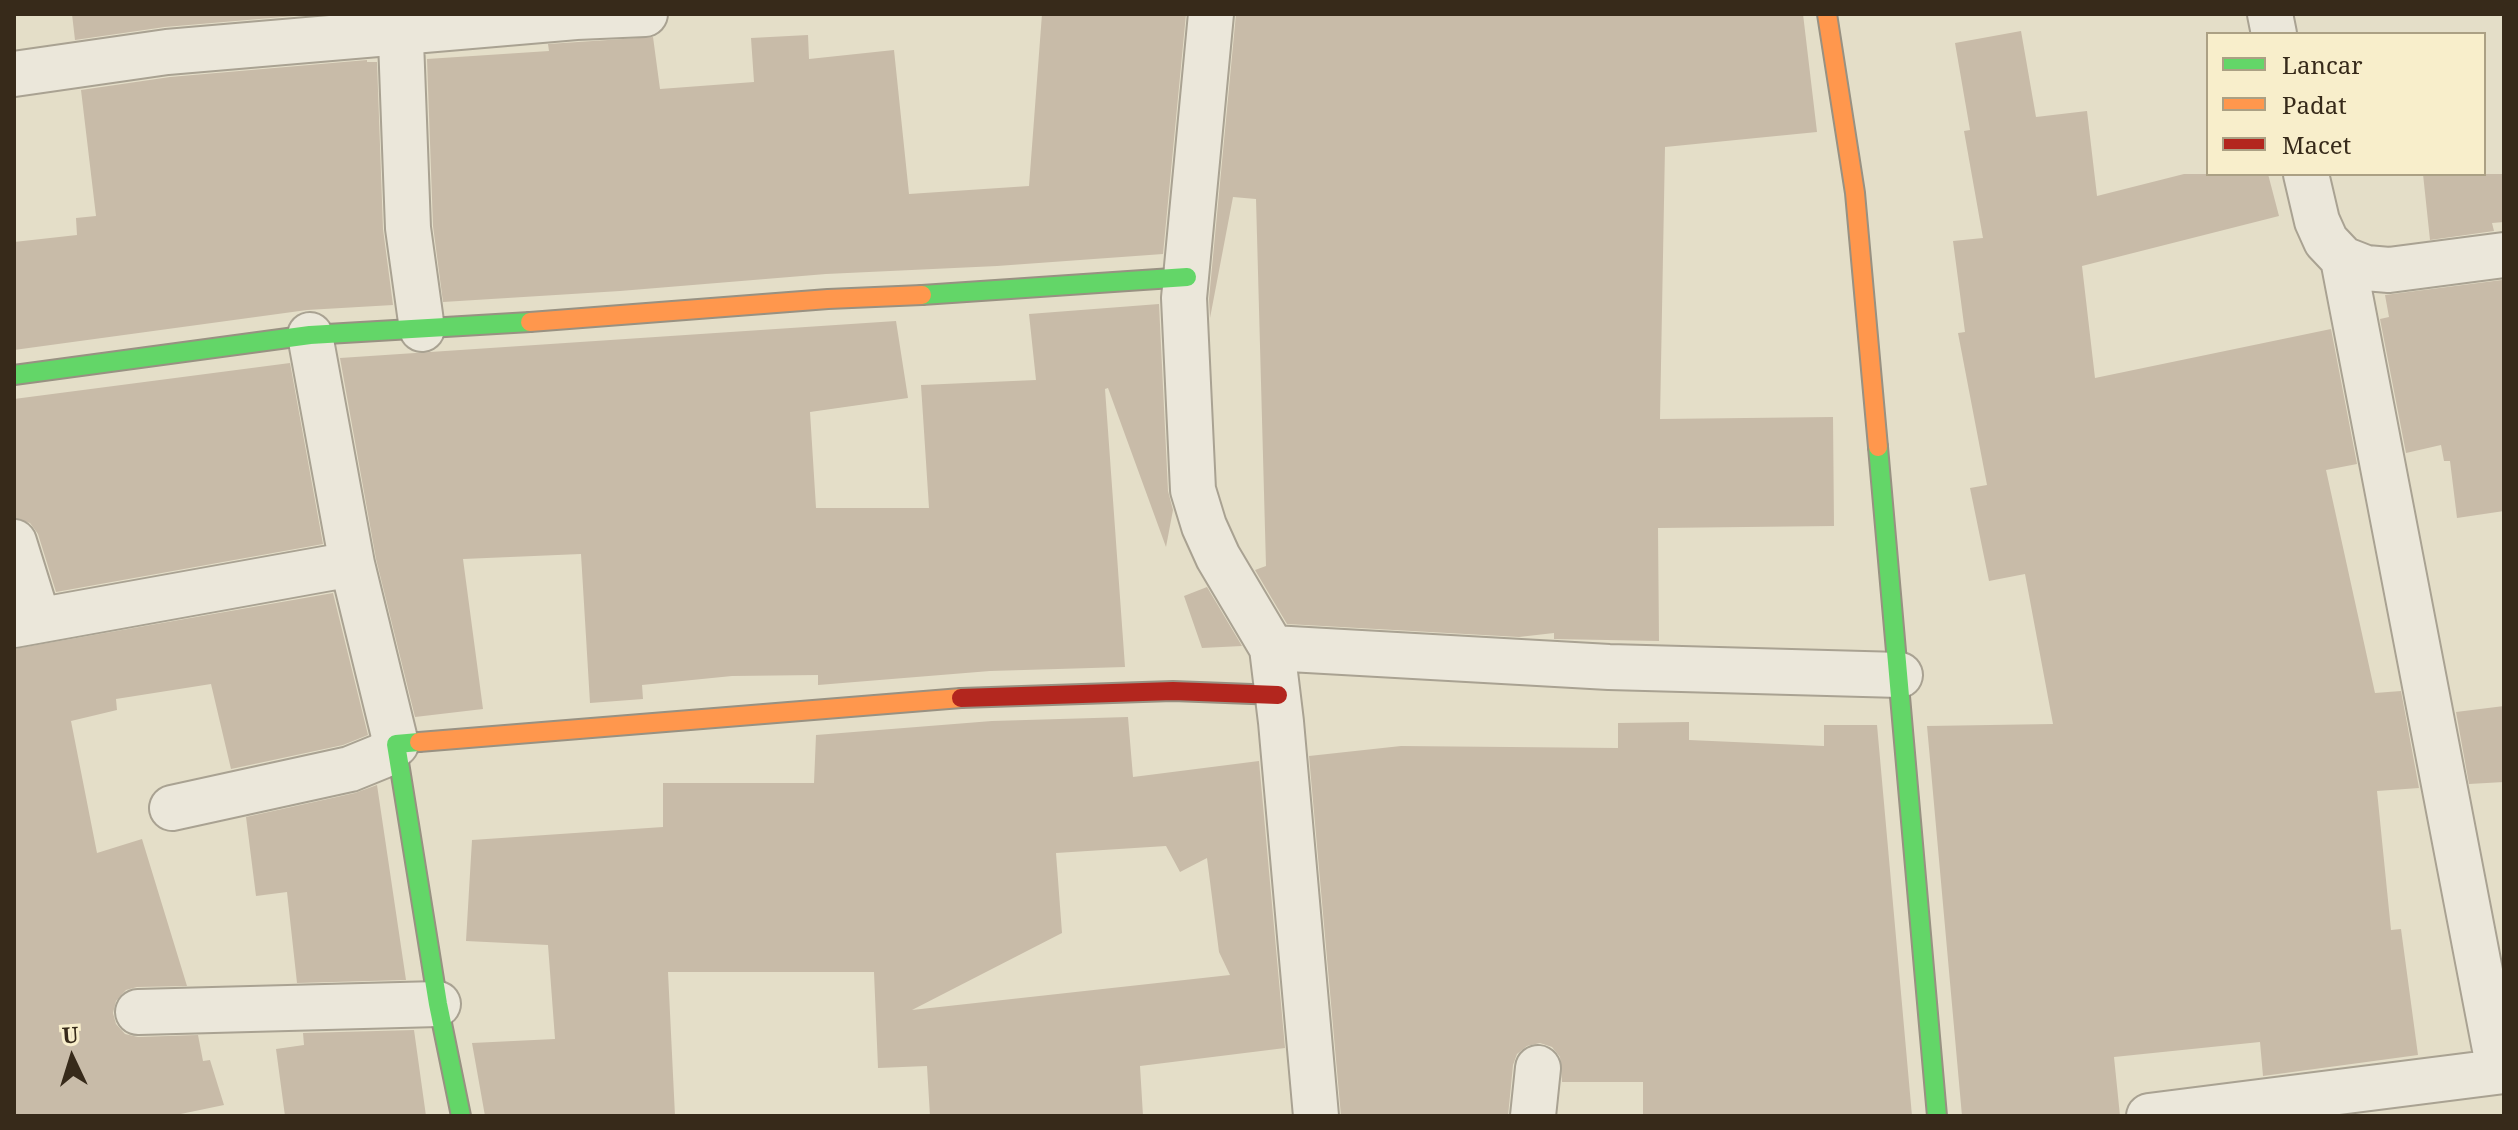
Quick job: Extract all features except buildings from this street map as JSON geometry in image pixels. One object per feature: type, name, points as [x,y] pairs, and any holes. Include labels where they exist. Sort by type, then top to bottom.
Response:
[{"type":"street","points":[[14,74],[400,23],[645,14]]},
{"type":"street","points":[[1211,14],[1184,298],[1193,490],[1218,557],[1272,648],[1316,1116]]},
{"type":"street","points":[[1827,14],[1855,193],[1937,1116]]},
{"type":"street","points":[[400,23],[408,228],[422,329]]},
{"type":"street","points":[[2306,176],[2317,221],[2326,241],[2343,259],[2366,268],[2389,270],[2504,255]]},
{"type":"street","points":[[2149,1116],[2429,1098],[2502,1071],[2343,259]]},
{"type":"street","points":[[14,375],[310,335],[1187,277]]},
{"type":"street","points":[[310,335],[352,564],[396,744],[438,1004],[461,1116]]},
{"type":"street","points":[[14,542],[26,622],[352,564]]},
{"type":"street","points":[[1272,648],[1609,667],[1900,675]]},
{"type":"street","points":[[172,808],[350,769],[382,756],[396,744],[991,696],[1173,691],[1278,695]]},
{"type":"street","points":[[138,1012],[438,1004]]},
{"type":"street","points":[[1533,1116],[1538,1068]]},
{"type":"traffic: fast","points":[[922,295],[1187,277]]},
{"type":"traffic: fast","points":[[14,375],[310,335],[530,322]]},
{"type":"traffic: fast","points":[[1878,447],[1937,1116]]},
{"type":"traffic: fast","points":[[419,742],[396,744],[438,1004],[461,1116]]},
{"type":"traffic: slow","points":[[1827,14],[1855,193],[1878,447]]},
{"type":"traffic: slow","points":[[530,322],[828,299],[922,295]]},
{"type":"traffic: slow","points":[[419,742],[961,698]]},
{"type":"traffic: jam","points":[[961,698],[1173,691],[1278,695]]}]
